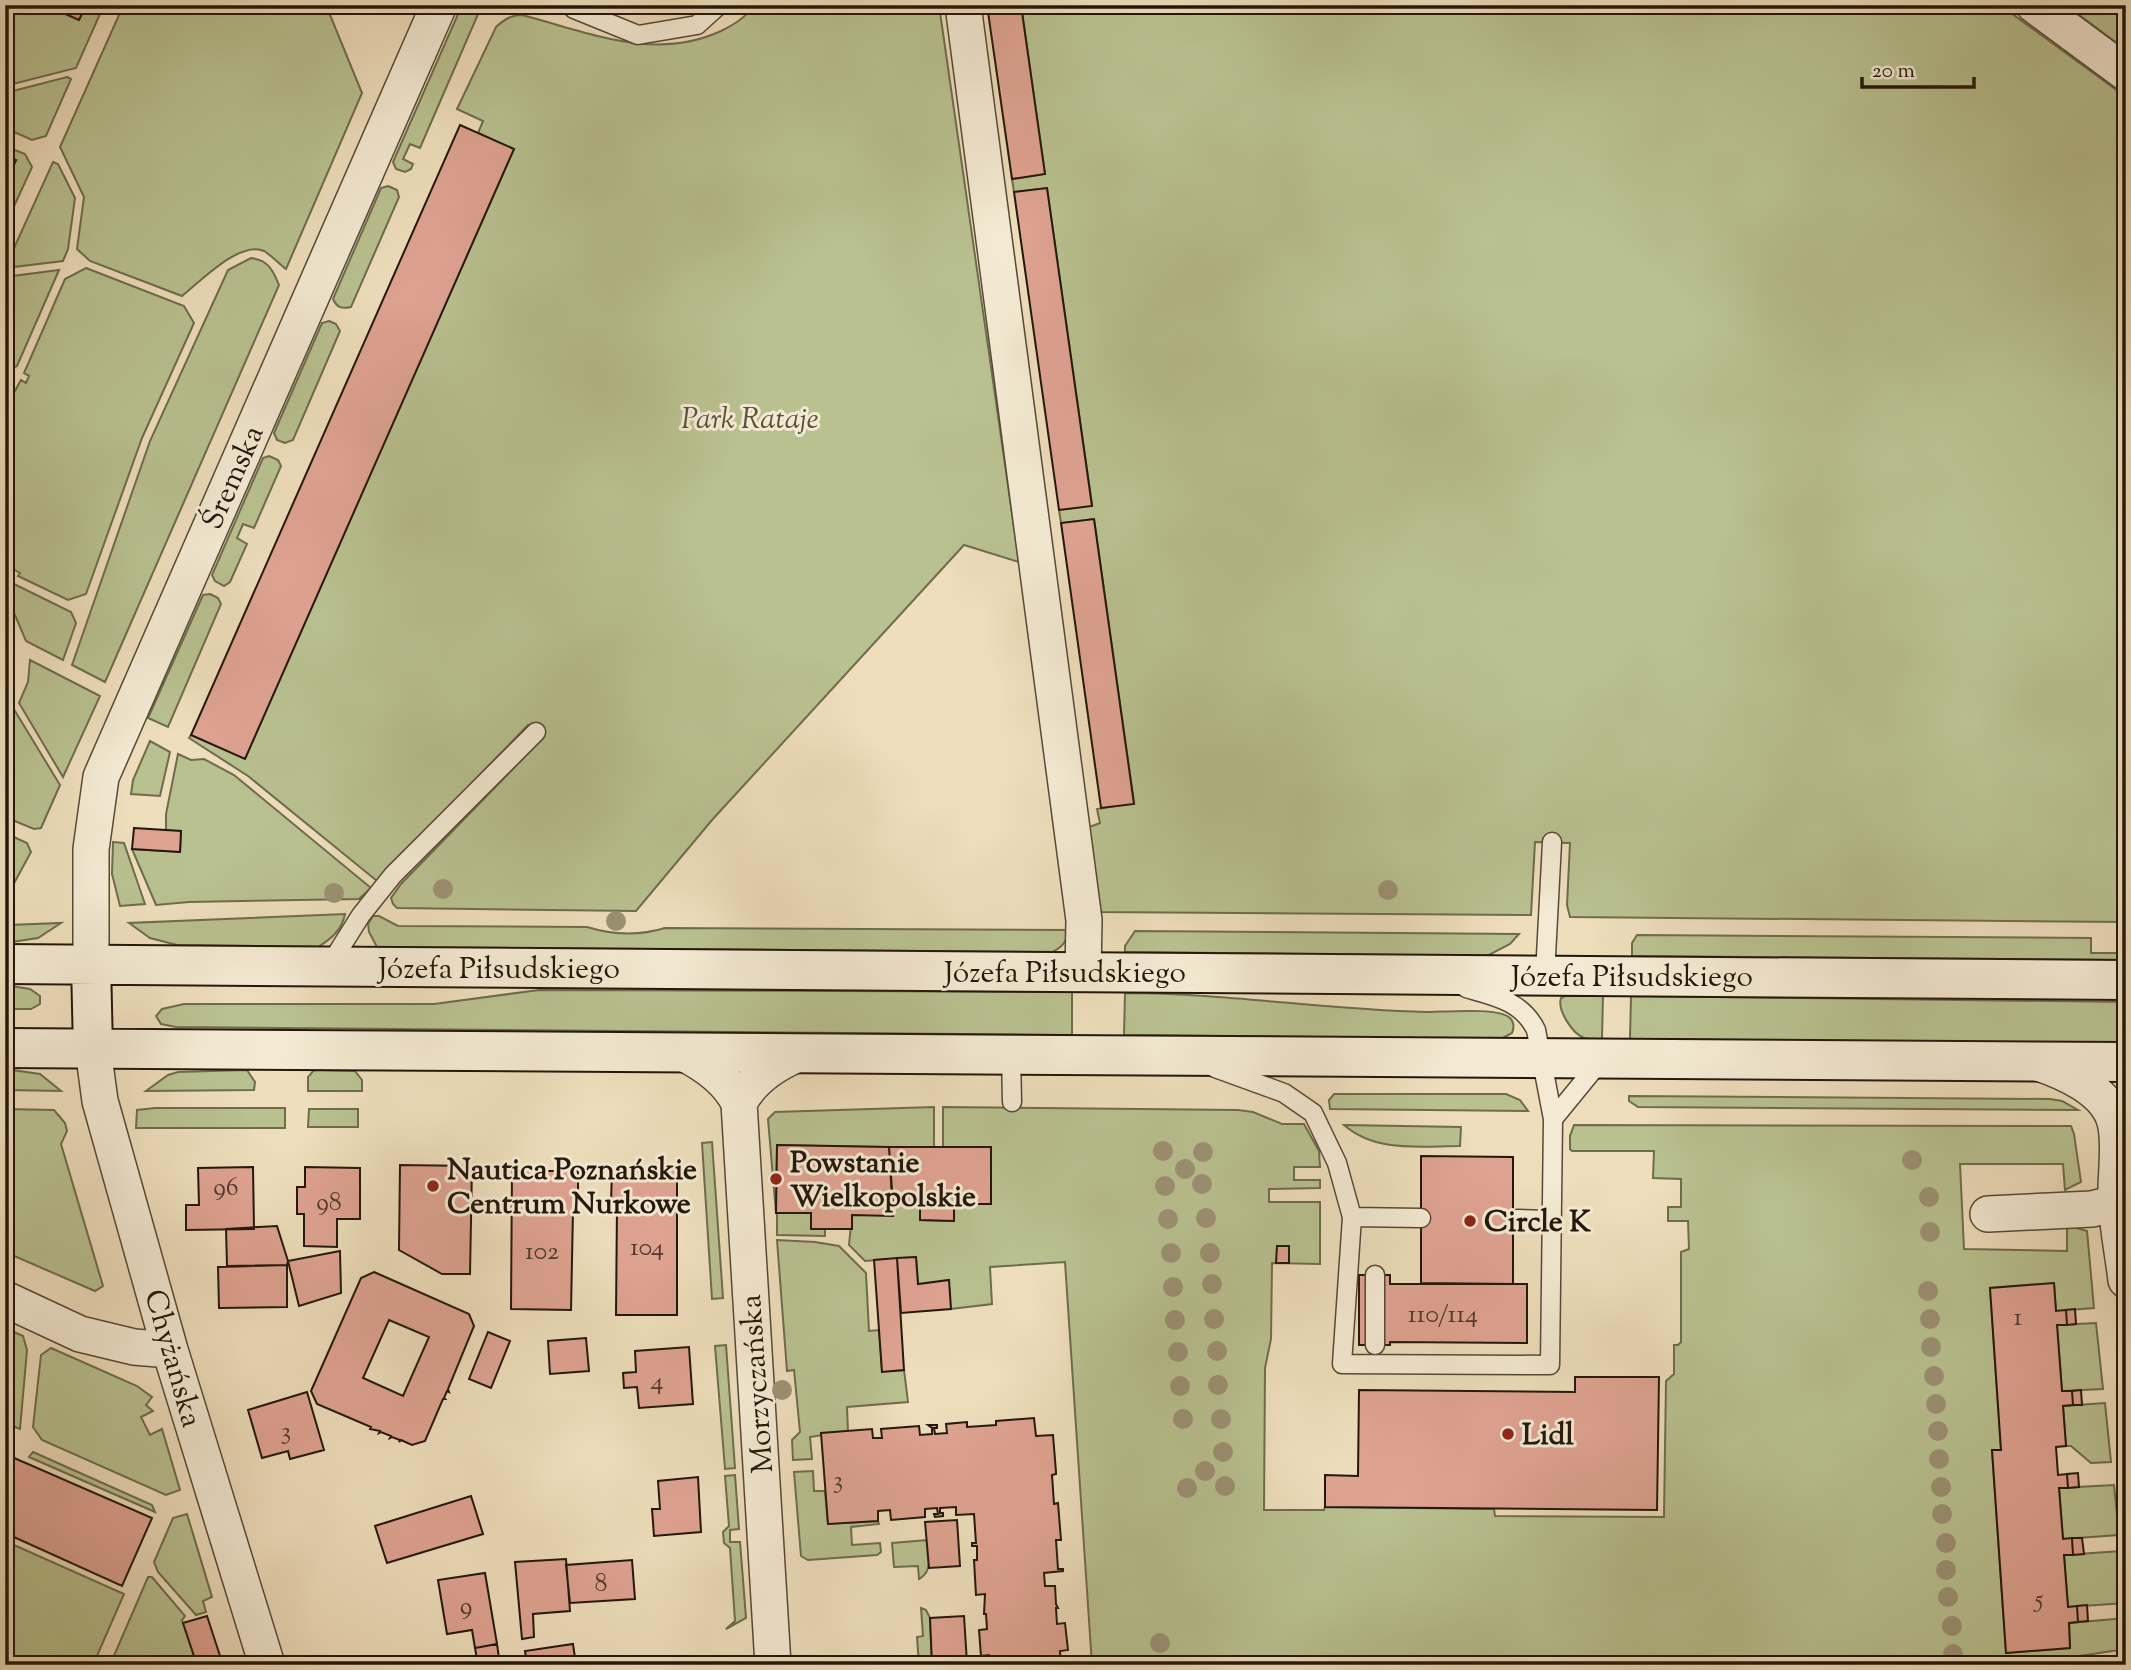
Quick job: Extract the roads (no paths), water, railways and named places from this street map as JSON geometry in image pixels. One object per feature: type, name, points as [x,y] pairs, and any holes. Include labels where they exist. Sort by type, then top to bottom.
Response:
[{"type":"street","name":"Śremska","points":[[91,964],[91,849],[102,777],[439,5]]},
{"type":"street","points":[[963,5],[1084,920],[1083,972]]},
{"type":"street","points":[[2034,5],[2126,73]]},
{"type":"street","name":"Józefa Piłsudskiego","points":[[5,964],[2126,980]]},
{"type":"street","points":[[91,964],[93,1049]]},
{"type":"street","points":[[5,1048],[2126,1062]]},
{"type":"street","name":"Chyżańska","points":[[93,1049],[100,1101],[170,1350],[267,1665]]},
{"type":"street","points":[[683,1053],[706,1066],[724,1082],[739,1103],[757,1080],[776,1065],[798,1054]]},
{"type":"street","points":[[2033,1062],[2058,1070],[2093,1091],[2109,1109],[2120,1109],[2120,1214],[2126,1280]]},
{"type":"street","name":"Morzyczańska","points":[[739,1103],[773,1665]]},
{"type":"street","points":[[1988,1214],[2092,1209],[2120,1214]]},
{"type":"street","points":[[5,1299],[80,1334],[134,1347],[170,1350]]},
{"type":"lane","points":[[570,5],[638,35],[697,25],[719,5]]},
{"type":"lane","points":[[328,967],[361,915],[393,875],[536,732]]},
{"type":"lane","points":[[1545,975],[1552,842]]},
{"type":"lane","points":[[1180,1056],[1284,1093],[1313,1113],[1337,1163],[1352,1217],[1342,1364],[1550,1366],[1553,1119],[1536,1030],[1530,1016],[1500,998],[1415,974]]},
{"type":"lane","points":[[1011,1055],[1012,1101]]},
{"type":"lane","points":[[1553,1119],[1602,1059]]},
{"type":"lane","points":[[1352,1217],[1421,1218]]},
{"type":"lane","points":[[1517,1219],[1551,1220]]},
{"type":"lane","points":[[1375,1275],[1375,1345]]},
{"type":"place","name":"Powstanie Wielkopolskie","points":[[776,1179]]},
{"type":"place","name":"Nautica Poznańskie Centrum Nurkowe","points":[[433,1186]]},
{"type":"place","name":"Circle K","points":[[1470,1221]]},
{"type":"place","name":"Lidl","points":[[1508,1434]]},
{"type":"park label","name":"Park Rataje","points":[[750,418]]}]
